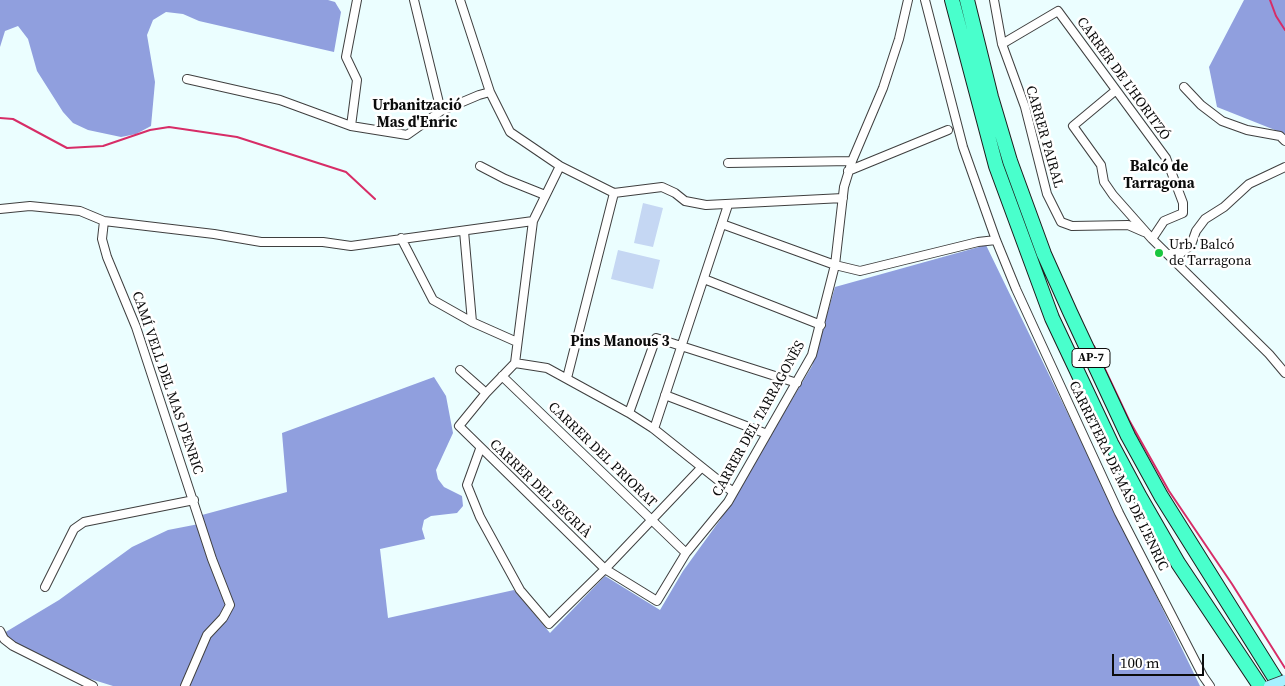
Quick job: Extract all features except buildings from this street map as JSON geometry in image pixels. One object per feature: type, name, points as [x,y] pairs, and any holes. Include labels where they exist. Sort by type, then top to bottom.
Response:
[{"type":"highway","name":"AP-7","points":[[952,0],[996,166],[1052,318],[1111,443],[1140,497],[1178,563],[1260,686]]},
{"type":"highway","name":"AP-7","points":[[967,0],[991,97],[1010,161],[1044,254],[1070,312],[1128,436],[1160,496],[1280,686]]},
{"type":"main road","points":[[1270,686],[1285,680]]},
{"type":"street","points":[[351,126],[357,80],[346,58],[357,0]]},
{"type":"street","points":[[414,0],[441,111]]},
{"type":"street","points":[[460,0],[490,92],[510,132],[560,166],[614,193],[662,187],[675,193],[685,201],[706,205],[843,198]]},
{"type":"street","name":"CARRER DEL TARRAGONÈS","points":[[605,569],[657,602],[686,553],[728,502],[812,355],[835,264],[848,171],[883,88],[899,39],[908,0]]},
{"type":"street","name":"CARRETERA DE MAS DE L'ENRIC","points":[[925,0],[957,127],[996,240],[1031,324],[1119,513],[1203,676]]},
{"type":"street","name":"CARRER PAIRAL","points":[[994,0],[1002,44],[1025,107],[1047,194],[1062,222],[1072,226],[1128,225],[1150,236]]},
{"type":"street","name":"CARRER DE L'HORITZÓ","points":[[1002,44],[1058,11],[1166,158],[1183,203],[1183,213],[1164,221],[1150,236]]},
{"type":"street","points":[[187,79],[280,100],[351,126],[407,135],[441,111],[490,92]]},
{"type":"street","points":[[1184,87],[1201,105],[1222,121],[1247,130],[1280,136],[1285,141]]},
{"type":"street","points":[[1116,91],[1073,126],[1100,165],[1104,182],[1113,195],[1150,236],[1285,373]]},
{"type":"street","points":[[848,171],[948,130]]},
{"type":"street","points":[[728,163],[852,161]]},
{"type":"street","points":[[480,166],[545,195]]},
{"type":"street","points":[[460,370],[486,393],[515,363],[532,221],[560,166]]},
{"type":"street","points":[[1169,254],[1180,254],[1192,245],[1196,231],[1205,219],[1224,207],[1249,184],[1285,167]]},
{"type":"street","points":[[567,378],[614,193]]},
{"type":"street","points":[[654,429],[728,205]]},
{"type":"street","points":[[0,209],[30,206],[80,211],[104,221],[214,234],[262,242],[324,242],[351,246],[532,221]]},
{"type":"street","name":"CAMÍ VELL DEL MAS D'ENRIC","points":[[104,221],[102,239],[107,257],[136,327],[212,560],[230,606],[223,618],[206,635],[185,686]]},
{"type":"street","points":[[722,224],[860,271],[978,242],[996,240]]},
{"type":"street","points":[[464,231],[472,322]]},
{"type":"street","points":[[401,238],[433,300],[472,322],[517,342]]},
{"type":"street","points":[[704,278],[821,325]]},
{"type":"street","points":[[629,413],[656,338],[796,383]]},
{"type":"street","points":[[515,363],[547,368],[629,413],[654,429],[733,492]]},
{"type":"street","name":"CARRER DEL PRIORAT","points":[[502,376],[686,553]]},
{"type":"street","name":"CARRER DEL SEGRIÀ","points":[[486,393],[459,426],[480,449],[605,569]]},
{"type":"street","points":[[665,395],[767,434]]},
{"type":"street","points":[[480,449],[467,485],[480,517],[520,590],[549,624],[605,569],[701,468]]},
{"type":"street","points":[[45,587],[74,529],[84,522],[194,500]]},
{"type":"street","points":[[0,631],[4,639],[13,646],[93,686]]},
{"type":"street","points":[[1203,676],[1204,686]]},
{"type":"street","points":[[1203,676],[1210,686]]},
{"type":"shaded area","points":[[0,0],[328,0],[335,2],[341,12],[334,52],[199,21],[183,14],[166,12],[153,20],[147,35],[155,82],[151,126],[136,134],[121,137],[88,130],[73,123],[63,112],[37,71],[28,39],[18,26],[5,31],[0,47]]},
{"type":"shaded area","points":[[1244,0],[1285,0],[1285,134],[1217,107],[1209,67]]},
{"type":"shaded area","points":[[643,203],[663,208],[653,247],[634,243]]},
{"type":"shaded area","points":[[986,245],[1200,686],[113,686],[68,672],[9,640],[4,633],[59,600],[132,547],[168,530],[204,523],[202,515],[287,492],[282,433],[434,377],[446,396],[453,433],[436,470],[438,479],[444,487],[462,496],[463,506],[457,513],[431,516],[424,520],[422,529],[425,539],[380,549],[388,618],[514,590],[550,633],[605,576],[660,610],[683,571],[720,520],[812,366],[835,287]]},
{"type":"shaded area","points":[[618,250],[660,260],[653,289],[611,279]]},
{"type":"waterway","points":[[1270,0],[1276,16],[1285,30]]},
{"type":"waterway","points":[[0,118],[13,119],[67,148],[103,146],[150,130],[169,127],[237,137],[346,172],[375,199]]},
{"type":"waterway","points":[[1094,346],[1129,420],[1169,491],[1232,584],[1285,668]]},
{"type":"place","name":"Urb. Balcó de Tarragona","points":[[1159,253]]},
{"type":"district","name":"Urbanització Mas d'Enric","points":[[417,114]]},
{"type":"district","name":"Balcó de Tarragona","points":[[1159,176]]},
{"type":"district","name":"Pins Manous 3","points":[[620,342]]}]
